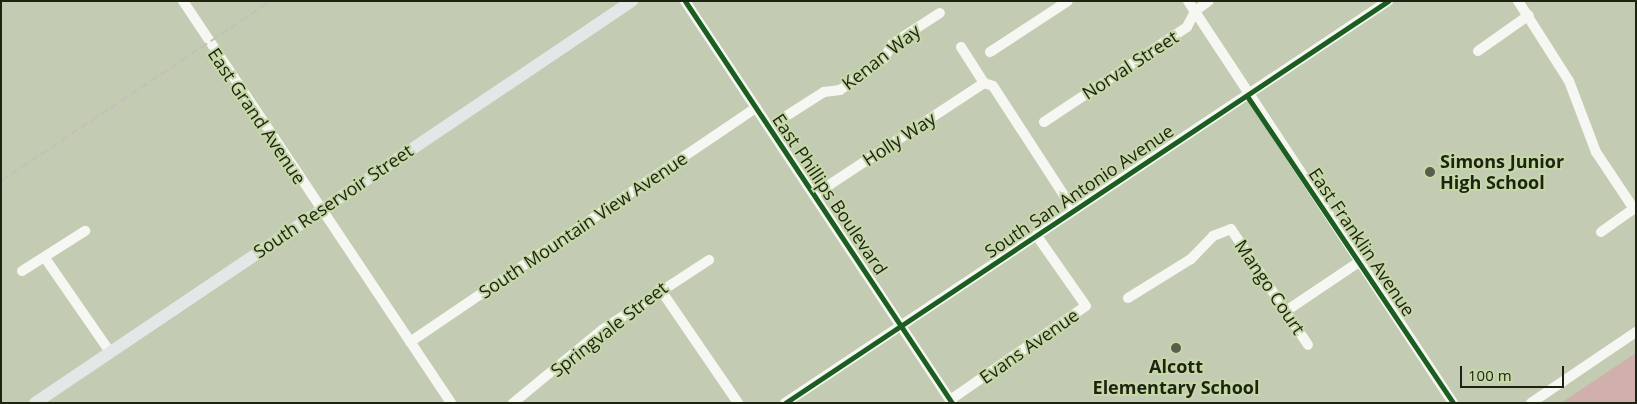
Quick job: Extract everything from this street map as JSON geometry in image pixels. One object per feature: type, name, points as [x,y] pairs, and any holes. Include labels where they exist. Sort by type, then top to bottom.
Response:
[{"type":"main road","name":"South Reservoir Street","points":[[35,403],[632,1]]},
{"type":"street","name":"East Grand Avenue","points":[[183,1],[451,403]]},
{"type":"street","name":"East Phillips Boulevard","points":[[685,1],[951,401]]},
{"type":"street","points":[[990,52],[1068,1]]},
{"type":"street","name":"East Franklin Avenue","points":[[1188,1],[1247,96],[1453,403]]},
{"type":"street","name":"Norval Street","points":[[1044,122],[1187,27],[1195,11],[1209,1]]},
{"type":"street","name":"South San Antonio Avenue","points":[[785,403],[900,324],[1037,236],[1073,209],[1247,96],[1388,1]]},
{"type":"street","points":[[1518,1],[1529,15],[1569,81],[1596,152],[1635,208],[1601,232]]},
{"type":"street","name":"Kenan Way","points":[[769,127],[824,92],[840,90],[884,59],[892,44],[940,13]]},
{"type":"street","points":[[1478,51],[1529,15]]},
{"type":"street","points":[[961,47],[984,83],[993,86],[1073,209]]},
{"type":"street","name":"Holly Way","points":[[814,195],[984,83]]},
{"type":"street","name":"South Mountain View Avenue","points":[[410,342],[756,108]]},
{"type":"street","name":"Mango Court","points":[[1128,298],[1191,259],[1213,236],[1230,229],[1308,346]]},
{"type":"street","points":[[22,271],[85,231]]},
{"type":"street","name":"Evans Avenue","points":[[951,401],[1086,306],[1037,236]]},
{"type":"street","points":[[45,258],[110,352]]},
{"type":"street","name":"Springvale Street","points":[[513,403],[660,289],[709,260]]},
{"type":"street","points":[[1286,311],[1359,262]]},
{"type":"street","points":[[660,289],[738,403]]},
{"type":"street","points":[[1531,403],[1636,332]]},
{"type":"shaded area","points":[[1636,353],[1636,403],[1561,403]]},
{"type":"railway","points":[[1,181],[271,1]]},
{"type":"cycle path","points":[[685,1],[952,403]]},
{"type":"cycle path","points":[[785,403],[1388,1]]},
{"type":"cycle path","points":[[1247,96],[1453,403]]},
{"type":"place","name":"Simons Junior High School","points":[[1430,172]]},
{"type":"place","name":"Alcott Elementary School","points":[[1176,348]]}]
